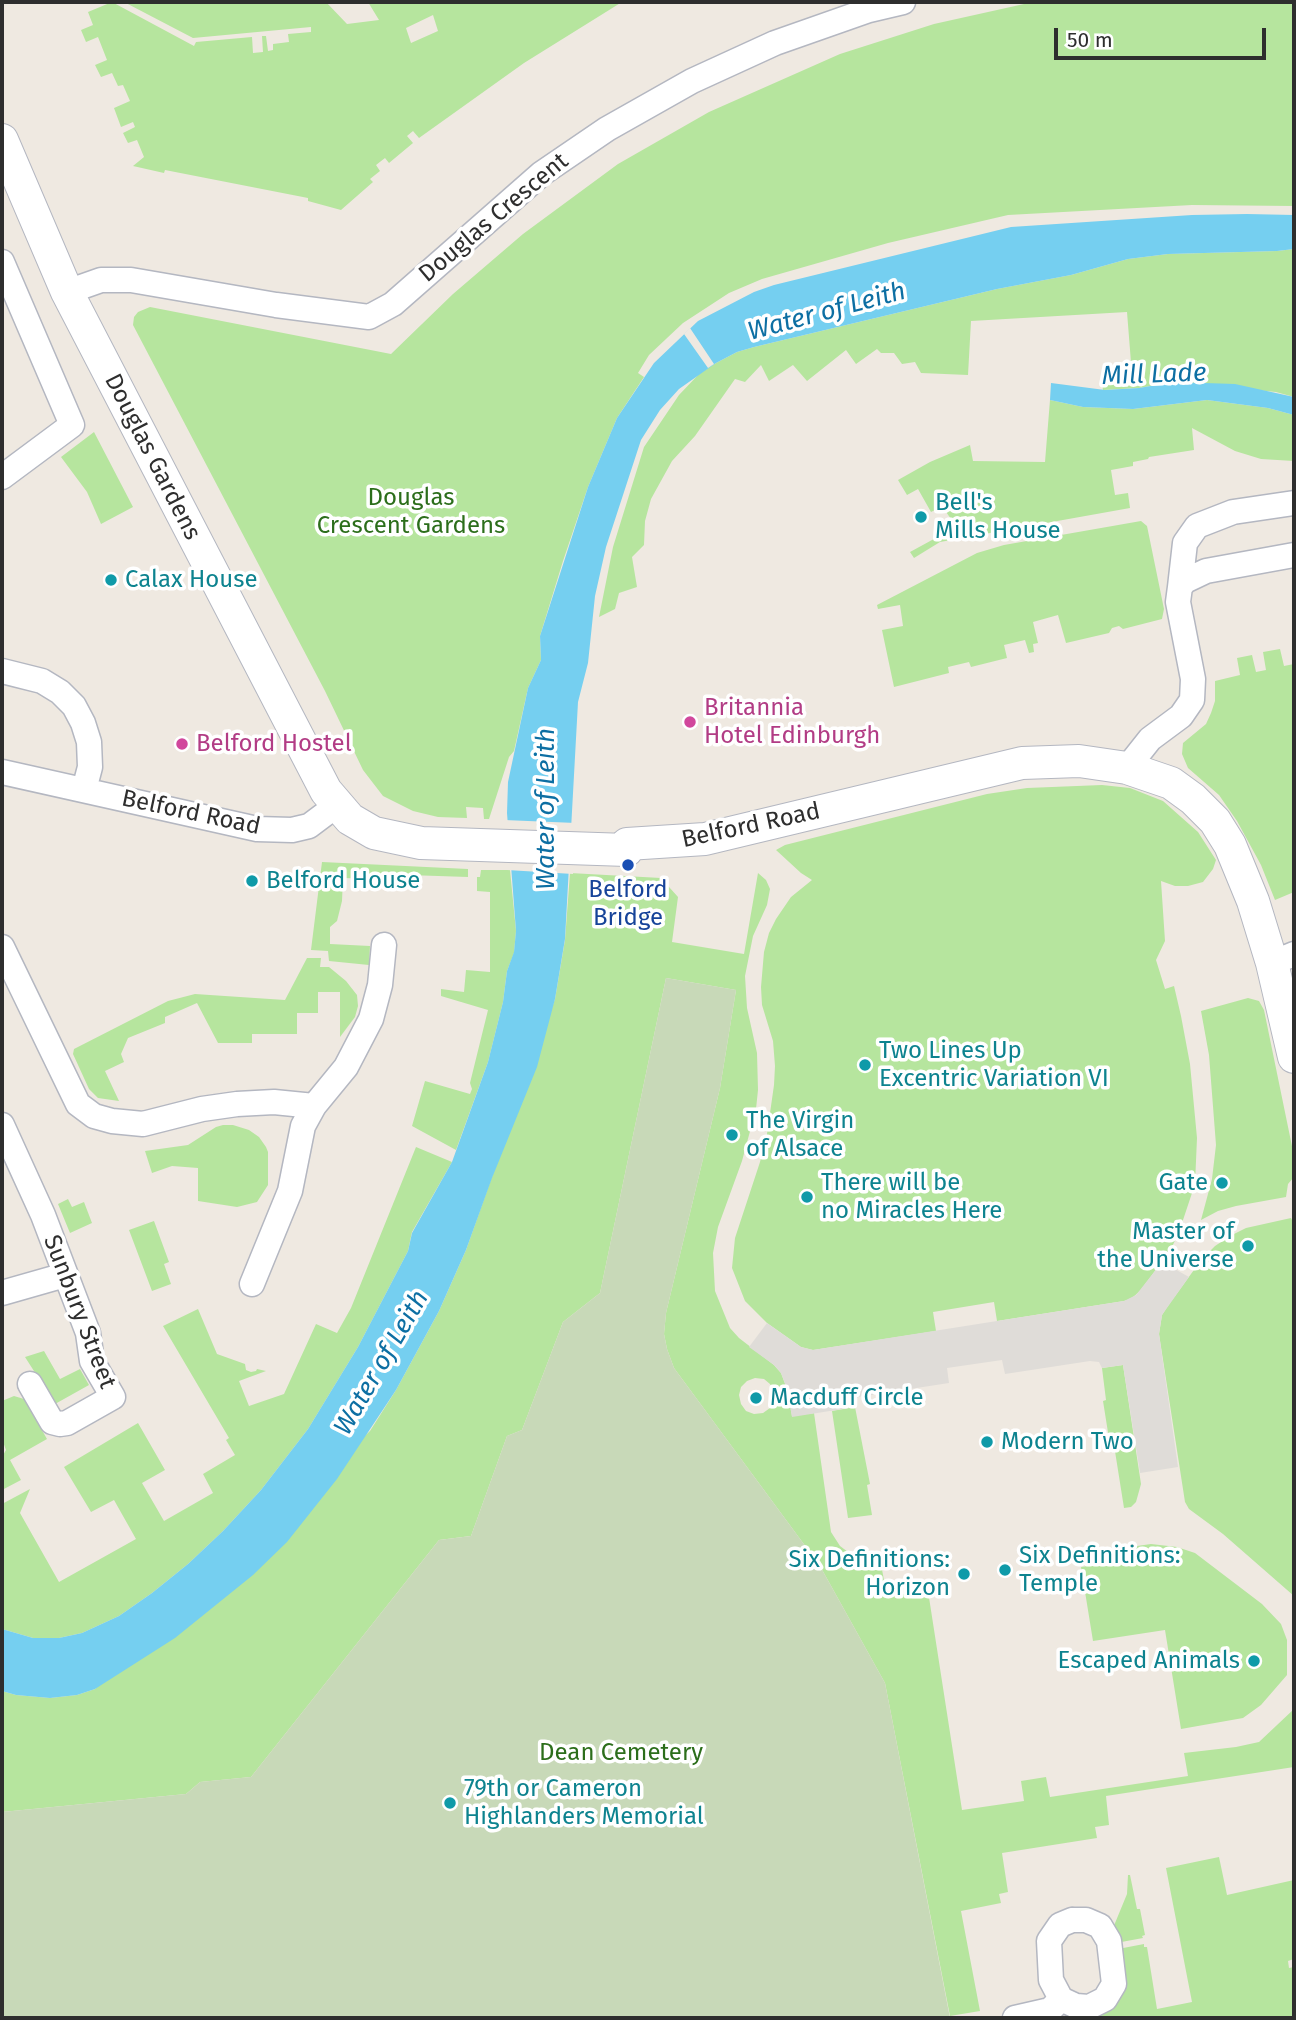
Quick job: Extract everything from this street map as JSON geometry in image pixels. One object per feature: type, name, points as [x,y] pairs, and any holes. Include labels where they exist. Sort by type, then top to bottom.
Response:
[{"type":"street","name":"Douglas Crescent","points":[[67,292],[100,280],[131,280],[276,305],[369,317],[393,304],[541,174],[607,129],[692,82],[775,43],[869,10],[902,2]]},
{"type":"street","name":"Douglas Gardens","points":[[2,140],[67,292],[326,791],[337,805]]},
{"type":"street","points":[[2,262],[72,425],[2,477]]},
{"type":"street","points":[[1127,768],[1150,739],[1181,716],[1192,700],[1193,679],[1178,608],[1185,542],[1197,526],[1233,512],[1294,503]]},
{"type":"street","points":[[1180,587],[1185,581],[1206,571],[1294,555]]},
{"type":"street","points":[[2,671],[42,681],[60,692],[74,706],[89,742],[85,790]]},
{"type":"street","name":"Belford Road","points":[[2,772],[207,819],[273,831],[309,826],[337,805],[350,819],[365,829],[407,841],[627,850],[627,844],[705,839],[1022,763],[1079,761],[1127,768],[1171,783],[1193,799],[1215,821],[1230,845],[1283,958],[1294,1058]]},
{"type":"street","points":[[252,1284],[290,1191],[296,1169],[299,1136],[307,1116],[346,1068],[367,1028],[380,985],[384,945]]},
{"type":"street","points":[[2,947],[78,1104],[94,1116],[131,1124],[154,1122],[202,1109],[237,1104],[283,1103],[314,1106]]},
{"type":"street","name":"Sunbury Street","points":[[2,1125],[43,1215],[89,1333],[92,1361],[113,1397],[67,1423],[60,1424],[52,1422],[30,1384]]},
{"type":"street","points":[[2,1293],[65,1275]]},
{"type":"street","points":[[1015,2018],[1050,2010],[1061,1999]]},
{"type":"green space","points":[[112,2],[194,46],[196,42],[252,37],[253,53],[263,52],[262,36],[266,36],[268,51],[273,50],[273,44],[289,42],[288,34],[311,32],[311,27],[193,38],[124,2],[326,2],[347,24],[379,20],[368,2],[622,2],[524,63],[419,138],[413,131],[407,136],[413,143],[389,163],[385,158],[376,165],[380,171],[370,179],[373,182],[341,210],[308,201],[308,198],[133,166],[144,157],[137,140],[128,143],[123,133],[135,127],[133,122],[121,127],[114,108],[130,101],[123,85],[118,86],[112,73],[101,77],[95,65],[107,60],[98,37],[86,42],[81,30],[93,25],[88,12]],"holes":[[[433,15],[438,31],[411,43],[406,28]]]},
{"type":"green space","name":"Douglas Crescent Gardens","points":[[1033,2],[1294,2],[1294,206],[1192,205],[1008,215],[888,243],[762,279],[729,293],[683,323],[649,355],[638,373],[644,377],[617,418],[588,487],[563,561],[540,636],[541,660],[528,688],[514,751],[509,757],[489,819],[484,819],[483,808],[466,807],[467,818],[438,817],[413,811],[383,796],[363,770],[325,691],[133,325],[138,312],[150,307],[391,354],[453,294],[523,234],[618,164],[709,112],[840,54],[934,24]]},
{"type":"green space","points":[[1294,249],[1294,397],[1276,392],[1174,382],[1103,390],[1101,378],[1132,375],[1127,312],[971,321],[968,375],[921,373],[915,362],[902,364],[894,353],[881,353],[877,349],[856,364],[846,350],[807,381],[793,365],[769,381],[761,365],[745,382],[735,379],[695,436],[672,461],[651,499],[645,521],[644,545],[632,557],[637,587],[619,593],[615,609],[599,617],[613,547],[644,447],[679,395],[699,374],[716,363],[754,347],[997,289],[1071,275],[1128,259],[1168,254]]},
{"type":"green space","points":[[1050,400],[1083,407],[1133,409],[1207,400],[1268,408],[1294,415],[1294,461],[1261,459],[1235,451],[1192,428],[1194,450],[1149,457],[1133,462],[1133,466],[1111,470],[1115,495],[1128,493],[1130,508],[940,542],[914,558],[910,552],[943,534],[942,532],[950,527],[951,519],[944,509],[931,512],[918,489],[907,495],[898,480],[930,462],[970,445],[973,461],[1045,462]]},
{"type":"green space","points":[[94,432],[133,507],[101,524],[87,492],[61,457]]},
{"type":"green space","points":[[1141,521],[1147,526],[1164,609],[1162,619],[1123,629],[1119,626],[1112,628],[1109,633],[1066,643],[1058,615],[1033,622],[1038,643],[1033,644],[1034,652],[1029,653],[1025,640],[1004,645],[1007,658],[971,667],[969,662],[948,667],[949,673],[894,687],[882,630],[903,626],[900,605],[878,609],[877,605],[977,553],[1004,545]]},
{"type":"green space","points":[[1280,649],[1284,666],[1294,664],[1294,892],[1275,900],[1261,865],[1237,821],[1219,795],[1188,768],[1182,754],[1183,743],[1206,724],[1211,713],[1215,701],[1215,681],[1240,675],[1237,658],[1252,655],[1256,672],[1266,670],[1263,652]]},
{"type":"green space","points":[[1102,785],[1130,788],[1163,801],[1198,832],[1216,860],[1203,882],[1175,886],[1161,881],[1165,941],[1156,960],[1165,989],[1174,986],[1181,1016],[1190,1064],[1197,1138],[1195,1184],[1171,1249],[1141,1290],[1131,1299],[1124,1301],[997,1321],[994,1302],[933,1312],[936,1331],[813,1350],[801,1347],[767,1323],[745,1301],[732,1268],[735,1238],[767,1134],[774,1085],[773,1041],[762,1005],[764,952],[776,919],[791,897],[812,880],[776,850],[785,845],[987,794],[1027,788]]},
{"type":"green space","points":[[322,862],[468,869],[468,877],[408,875],[407,880],[343,878],[342,901],[337,921],[330,927],[330,944],[370,946],[369,965],[329,961],[328,951],[311,950]]},
{"type":"green space","points":[[481,870],[510,870],[516,931],[514,953],[507,971],[503,1002],[488,1062],[456,1150],[412,1126],[425,1081],[470,1094],[472,1089],[470,1083],[488,1010],[441,996],[441,989],[464,992],[466,970],[490,972],[490,892],[477,891],[477,877],[480,877]]},
{"type":"green space","points":[[570,873],[661,878],[678,897],[672,942],[744,954],[758,873],[766,880],[770,889],[767,905],[753,936],[745,976],[747,1008],[757,1053],[756,1109],[742,1161],[718,1227],[713,1253],[715,1291],[730,1328],[781,1373],[792,1416],[814,1413],[831,1532],[840,1546],[852,1555],[865,1559],[880,1559],[887,1596],[928,1591],[962,1810],[1024,1801],[1021,1781],[1046,1777],[1050,1797],[1188,1776],[1184,1753],[1259,1742],[1294,1709],[1294,1767],[1106,1796],[1109,1825],[1095,1827],[1097,1838],[1002,1853],[1008,1892],[999,1894],[1001,1903],[961,1911],[980,2011],[950,2016],[885,1683],[820,1566],[674,1368],[667,1349],[664,1334],[666,1313],[720,1088],[736,990],[666,978],[600,1293],[563,1322],[522,1430],[507,1436],[471,1536],[439,1540],[251,1777],[200,1782],[186,1794],[2,1812],[2,1691],[50,1698],[77,1695],[95,1689],[370,1431],[396,1390],[439,1311],[466,1250],[555,999],[565,940]],"holes":[[[755,1378],[764,1379],[774,1392],[774,1401],[763,1413],[746,1411],[739,1395],[741,1387]]]},
{"type":"green space","points":[[307,958],[321,958],[320,967],[329,967],[346,981],[357,995],[355,1017],[340,1037],[340,992],[318,992],[318,1013],[297,1013],[297,1034],[252,1034],[252,1043],[218,1043],[197,1003],[165,1017],[165,1023],[128,1038],[121,1054],[124,1062],[105,1071],[119,1101],[98,1098],[89,1089],[73,1054],[74,1049],[168,1001],[195,994],[285,1000]]},
{"type":"green space","name":"Dean Cemetery","points":[[666,978],[736,990],[720,1088],[666,1313],[664,1334],[667,1349],[674,1368],[820,1566],[885,1683],[950,2018],[2,2018],[2,1812],[186,1794],[200,1782],[251,1777],[439,1540],[471,1536],[507,1436],[522,1430],[563,1322],[600,1293]]},
{"type":"green space","points":[[1248,998],[1259,1001],[1264,1010],[1294,1156],[1294,1177],[1288,1184],[1286,1197],[1236,1206],[1201,1220],[1212,1179],[1216,1145],[1209,1055],[1201,1011]]},
{"type":"green space","points":[[223,1125],[249,1130],[259,1137],[266,1147],[268,1185],[257,1202],[237,1207],[198,1201],[198,1168],[172,1166],[152,1173],[145,1151],[188,1145]]},
{"type":"green space","points":[[416,1147],[452,1162],[412,1232],[408,1251],[358,1347],[308,1429],[261,1490],[188,1564],[119,1616],[82,1633],[59,1638],[33,1638],[2,1629],[2,1504],[30,1489],[20,1513],[59,1582],[136,1539],[114,1500],[91,1512],[64,1467],[138,1423],[165,1470],[142,1483],[164,1521],[213,1493],[203,1474],[235,1455],[226,1440],[229,1438],[163,1326],[198,1309],[217,1354],[245,1364],[246,1370],[251,1372],[257,1369],[266,1371],[239,1381],[249,1406],[284,1394],[316,1324],[337,1333],[351,1308]]},
{"type":"green space","points":[[68,1199],[72,1207],[84,1202],[92,1223],[70,1233],[58,1204]]},
{"type":"green space","points":[[1291,1218],[1294,1224],[1294,1596],[1223,1534],[1189,1509],[1185,1502],[1159,1334],[1162,1315],[1169,1304],[1202,1259],[1215,1246],[1246,1228]]},
{"type":"green space","points":[[154,1221],[169,1262],[164,1264],[171,1284],[152,1291],[129,1230]]},
{"type":"green space","points":[[44,1351],[60,1379],[80,1369],[89,1385],[55,1404],[25,1357]]},
{"type":"green space","points":[[1123,1365],[1141,1484],[1136,1502],[1131,1507],[1124,1508],[1114,1445],[1110,1445],[1103,1401],[1106,1400],[1102,1368]]},
{"type":"green space","points":[[14,1396],[24,1399],[47,1439],[10,1460],[21,1480],[2,1490],[2,1457],[6,1450],[2,1439],[2,1401]]},
{"type":"green space","points":[[855,1407],[870,1484],[867,1485],[872,1515],[848,1518],[832,1411]]},
{"type":"green space","points":[[1151,1544],[1177,1547],[1195,1553],[1262,1604],[1281,1624],[1287,1640],[1287,1675],[1261,1705],[1243,1718],[1181,1729],[1165,1630],[1093,1641],[1081,1567],[1131,1560],[1130,1547]]},
{"type":"green space","points":[[1219,1857],[1227,1895],[1294,1880],[1294,1959],[1288,1961],[1289,1968],[1294,1967],[1294,2018],[1081,2018],[1092,2016],[1118,1949],[1144,1944],[1144,1947],[1147,1947],[1157,2009],[1192,2002],[1166,1868]]},
{"type":"green space","points":[[1128,1875],[1137,1909],[1140,1909],[1145,1935],[1143,1938],[1116,1943],[1113,1928],[1127,1894]]},
{"type":"shaded area","points":[[1162,1262],[1189,1277],[1162,1315],[1159,1334],[1178,1467],[1140,1473],[1123,1365],[1102,1368],[1099,1362],[1090,1361],[1005,1374],[1002,1360],[947,1368],[949,1383],[858,1397],[855,1407],[792,1417],[781,1373],[749,1347],[767,1323],[801,1347],[813,1350],[1124,1301],[1136,1295]]},
{"type":"water","name":"Water of Leith","points":[[1247,214],[1294,215],[1294,249],[1168,254],[1128,259],[1071,275],[997,289],[754,347],[716,363],[679,389],[660,410],[641,440],[606,547],[595,596],[588,663],[578,702],[565,939],[555,999],[537,1067],[466,1250],[439,1311],[396,1390],[337,1479],[287,1542],[253,1575],[175,1638],[95,1689],[77,1695],[50,1698],[2,1691],[2,1629],[33,1638],[59,1638],[82,1633],[119,1616],[188,1564],[261,1490],[308,1429],[358,1347],[408,1251],[412,1233],[452,1162],[488,1062],[503,1002],[507,971],[514,952],[516,931],[507,813],[508,782],[528,688],[541,660],[540,636],[588,487],[617,418],[654,363],[698,321],[754,292],[774,285],[1011,227]]},
{"type":"water","points":[[1174,382],[1235,384],[1294,397],[1294,415],[1268,408],[1207,400],[1133,409],[1083,407],[1050,400],[1051,383],[1105,390]]},
{"type":"pier","points":[[690,328],[714,364],[708,368],[684,334]]},
{"type":"pier","points":[[504,820],[576,823],[573,874],[507,870]]},
{"type":"place","name":"Bell's Mills House","points":[[921,517]]},
{"type":"place","name":"Calax House","points":[[111,580]]},
{"type":"place","name":"Britannia Hotel Edinburgh","points":[[690,722]]},
{"type":"place","name":"Belford Hostel","points":[[182,744]]},
{"type":"place","name":"Belford Bridge","points":[[628,865]]},
{"type":"place","name":"Belford House","points":[[252,881]]},
{"type":"place","name":"Two Lines Up Excentric Variation VI","points":[[865,1065]]},
{"type":"place","name":"The Virgin of Alsace","points":[[732,1135]]},
{"type":"place","name":"Gate","points":[[1222,1183]]},
{"type":"place","name":"There will be no Miracles Here","points":[[807,1197]]},
{"type":"place","name":"Master of the Universe","points":[[1248,1246]]},
{"type":"place","name":"Macduff Circle","points":[[756,1398]]},
{"type":"place","name":"Modern Two","points":[[987,1442]]},
{"type":"place","name":"Six Definitions: Temple","points":[[1005,1570]]},
{"type":"place","name":"Six Definitions: Horizon","points":[[964,1574]]},
{"type":"place","name":"Escaped Animals","points":[[1254,1661]]},
{"type":"place","name":"79th or Cameron Highlanders Memorial","points":[[450,1803]]},
{"type":"water label","name":"Mill Lade","points":[[1154,375]]}]
